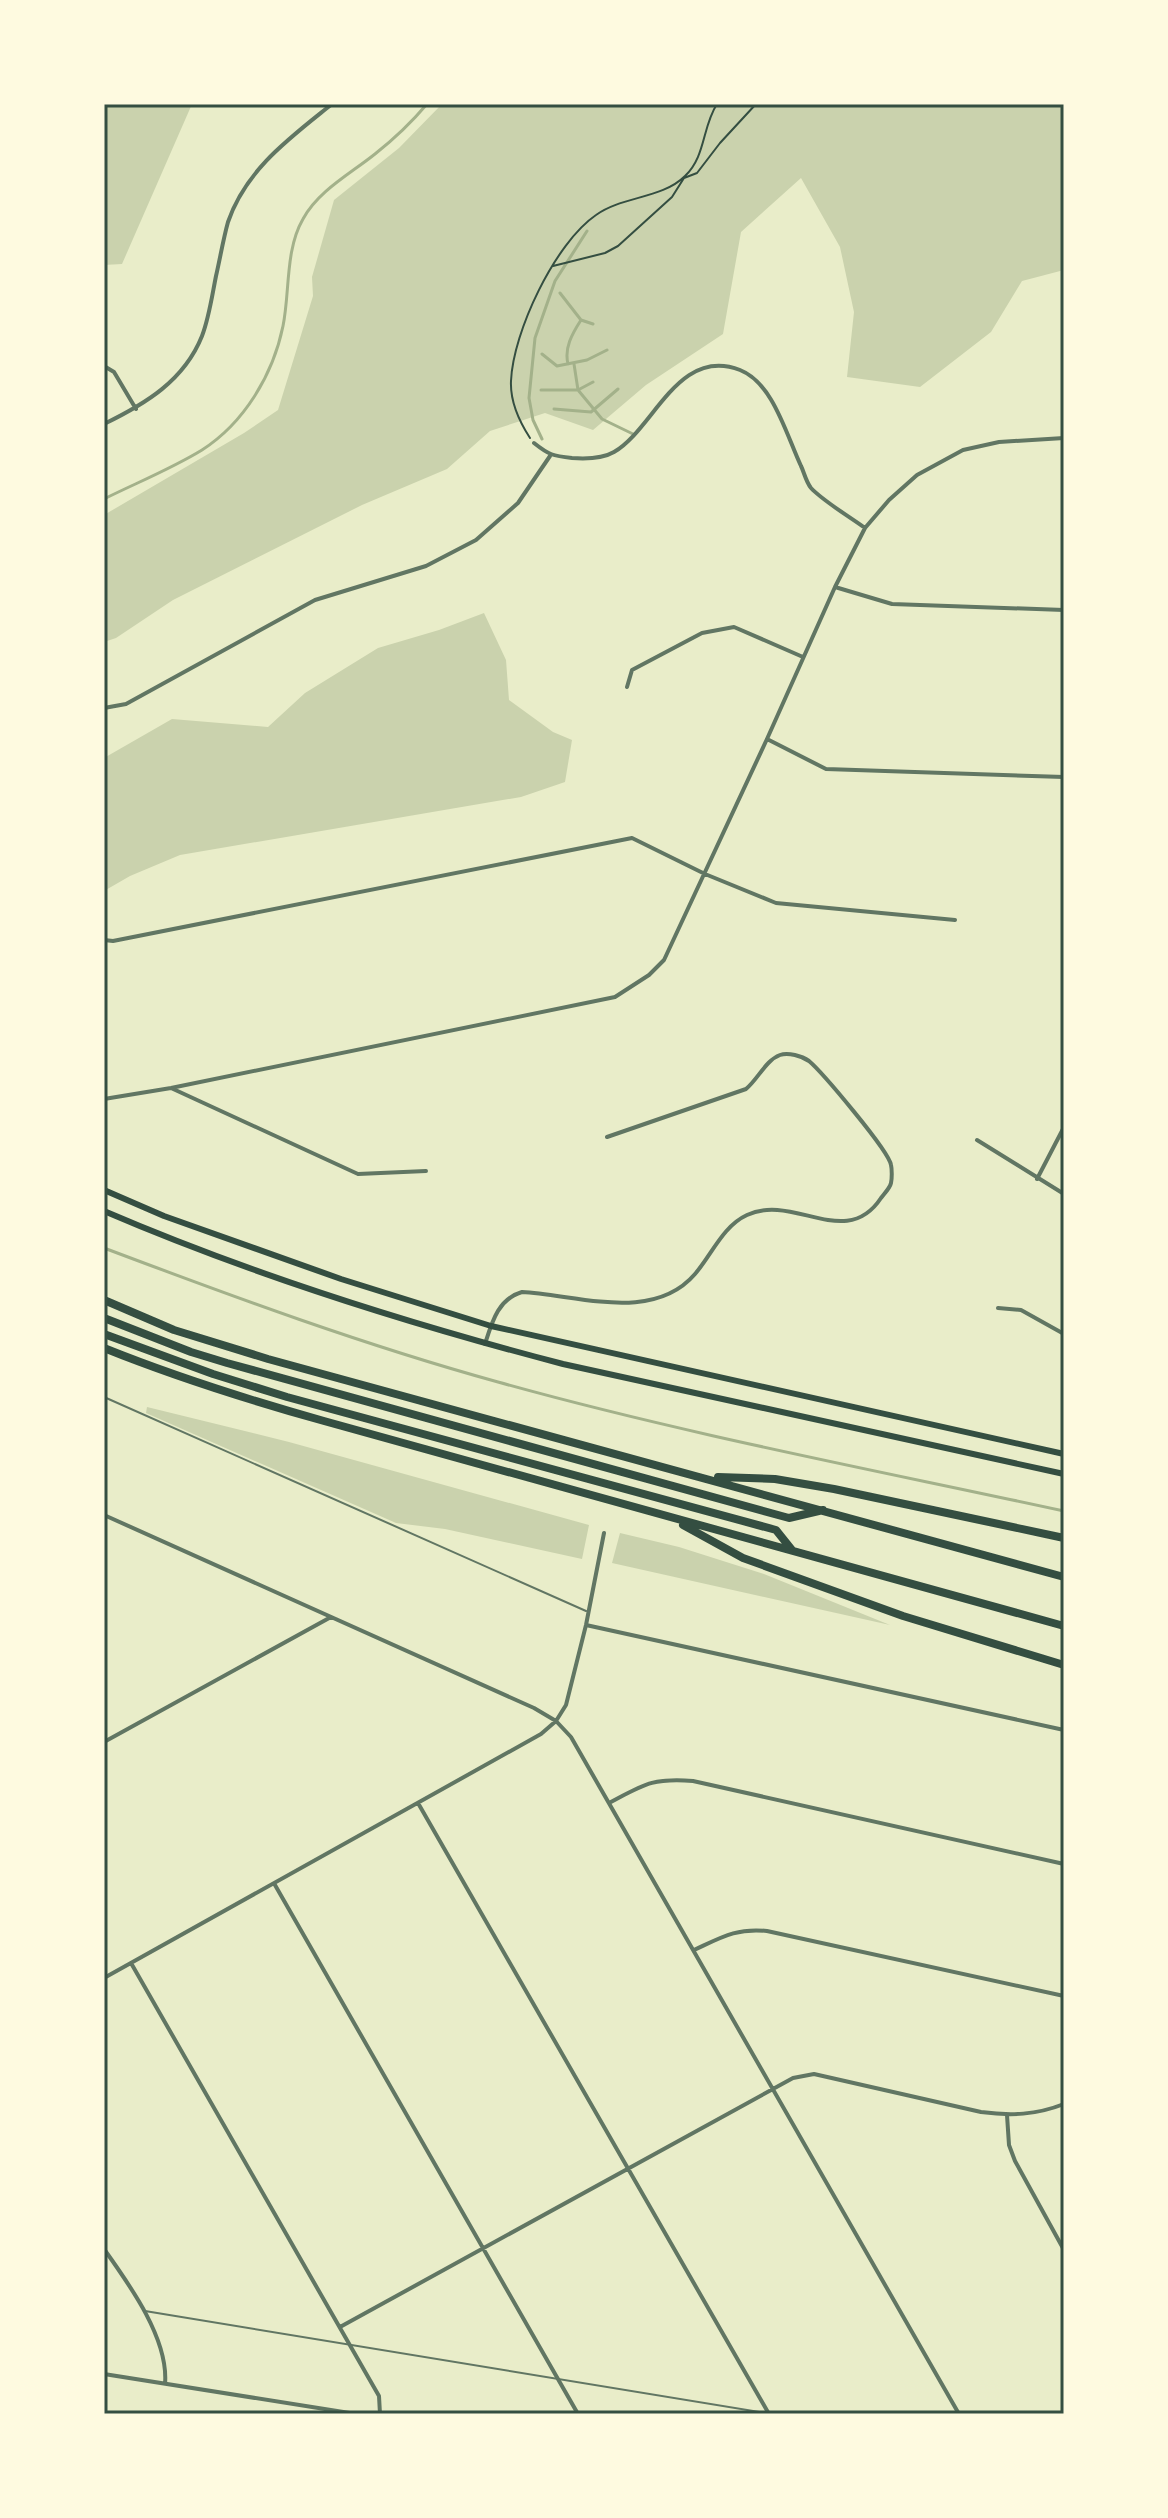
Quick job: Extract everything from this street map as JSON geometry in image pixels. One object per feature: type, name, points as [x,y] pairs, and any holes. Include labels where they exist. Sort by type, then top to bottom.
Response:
[{"type":"highway","points":[[104,1300],[174,1330],[268,1359],[1064,1577]]},
{"type":"highway","points":[[104,1318],[227,1363],[789,1518],[823,1509]]},
{"type":"highway","points":[[104,1334],[287,1397],[776,1530],[792,1551]]},
{"type":"highway","points":[[104,1348],[236,1396],[1064,1626]]},
{"type":"highway","points":[[705,1477],[775,1479],[834,1489],[1064,1538]]},
{"type":"highway","points":[[672,1519],[743,1558],[903,1616],[1064,1665]]},
{"type":"main road","points":[[104,1190],[164,1216],[341,1279],[491,1326],[1064,1454]]},
{"type":"main road","points":[[104,1211],[250,1270],[485,1344],[563,1364],[1064,1474]]},
{"type":"main road","points":[[907,1440],[912,1420]]},
{"type":"street","points":[[104,424],[136,409],[165,389],[188,363],[202,336],[229,221],[252,176],[276,148],[332,104]]},
{"type":"street","points":[[104,366],[114,372],[136,409]]},
{"type":"street","points":[[534,443],[550,456],[585,459],[614,452],[627,442],[670,391],[687,376],[703,369],[733,368],[755,378],[767,392],[810,487],[865,528]]},
{"type":"street","points":[[104,1099],[615,997],[649,975],[664,960],[865,528],[889,500],[917,475],[963,450],[999,442],[1064,438]]},
{"type":"street","points":[[104,708],[126,704],[315,600],[426,566],[476,540],[518,503],[550,456]]},
{"type":"street","points":[[835,587],[892,604],[1064,610]]},
{"type":"street","points":[[627,687],[632,670],[702,633],[734,627],[803,657]]},
{"type":"street","points":[[767,739],[826,769],[1064,777]]},
{"type":"street","points":[[104,940],[113,941],[632,838],[705,874],[776,903],[955,920]]},
{"type":"street","points":[[485,1344],[495,1315],[507,1299],[522,1292],[650,1301],[667,1295],[695,1274],[734,1222],[754,1212],[773,1209],[799,1212],[834,1222],[855,1221],[876,1206],[891,1184],[891,1163],[838,1092],[807,1059],[793,1054],[781,1054],[768,1063],[757,1080],[746,1089],[607,1137]]},
{"type":"street","points":[[171,1088],[358,1174],[426,1171]]},
{"type":"street","points":[[1037,1179],[1064,1127]]},
{"type":"street","points":[[977,1140],[1064,1194]]},
{"type":"street","points":[[998,1308],[1021,1310],[1064,1334]]},
{"type":"street","points":[[104,1515],[534,1708],[556,1721],[571,1737],[959,2414]]},
{"type":"street","points":[[104,1978],[541,1734],[556,1721],[566,1705],[604,1533]]},
{"type":"street","points":[[104,1742],[331,1617]]},
{"type":"street","points":[[586,1625],[1064,1730]]},
{"type":"street","points":[[609,1803],[652,1782],[666,1779],[693,1781],[1064,1864]]},
{"type":"street","points":[[418,1803],[769,2414]]},
{"type":"street","points":[[275,1884],[578,2414]]},
{"type":"street","points":[[694,1951],[724,1934],[747,1929],[767,1931],[1064,1996]]},
{"type":"street","points":[[131,1963],[379,2396],[380,2414]]},
{"type":"street","points":[[340,2327],[793,2078],[814,2074],[981,2112],[1007,2115],[1048,2110],[1064,2104]]},
{"type":"street","points":[[1007,2115],[1009,2145],[1015,2161],[1064,2250]]},
{"type":"street","points":[[104,2249],[143,2311],[164,2358],[165,2384]]},
{"type":"street","points":[[104,2374],[356,2414]]},
{"type":"lane","points":[[104,1397],[589,1612]]},
{"type":"lane","points":[[143,2311],[769,2414]]},
{"type":"path","points":[[552,266],[605,253],[618,246],[672,197],[697,161],[717,104]]},
{"type":"path","points":[[534,443],[517,418],[511,384],[515,351],[527,316],[552,266],[594,215],[697,173],[756,104]]},
{"type":"green space","points":[[104,104],[192,104],[122,264],[104,265]]},
{"type":"green space","points":[[442,104],[1064,104],[1064,270],[1022,281],[991,332],[920,387],[847,377],[854,312],[840,247],[801,178],[741,232],[723,334],[646,385],[593,430],[545,413],[490,431],[447,469],[362,505],[173,600],[116,638],[104,642],[104,515],[278,410],[313,296],[312,277],[334,200],[399,148]]},
{"type":"green space","points":[[484,613],[506,660],[509,700],[553,732],[572,740],[565,782],[521,797],[180,855],[130,876],[104,891],[104,758],[172,719],[268,727],[305,693],[378,648]]},
{"type":"green space","points":[[147,1407],[289,1442],[589,1525],[582,1559],[445,1529],[396,1523],[146,1413]]},
{"type":"green space","points":[[620,1533],[679,1547],[764,1574],[890,1625],[612,1563]]},
{"type":"waterway","points":[[104,499],[202,450],[243,412],[264,380],[278,344],[293,244],[303,219],[326,191],[389,143],[427,104]]},
{"type":"waterway","points":[[542,439],[533,420],[529,398],[535,338],[555,281],[587,231]]},
{"type":"waterway","points":[[560,293],[581,320],[593,324]]},
{"type":"waterway","points":[[568,364],[568,347],[581,320]]},
{"type":"waterway","points":[[542,354],[557,366],[587,360],[607,350]]},
{"type":"waterway","points":[[574,364],[578,390],[602,419],[633,434]]},
{"type":"waterway","points":[[541,390],[578,390],[593,382]]},
{"type":"waterway","points":[[554,409],[591,412],[618,389]]},
{"type":"waterway","points":[[104,1248],[349,1336],[498,1382],[709,1435],[1064,1511]]},
{"type":"railway","points":[[104,2412],[116,2414]]}]
